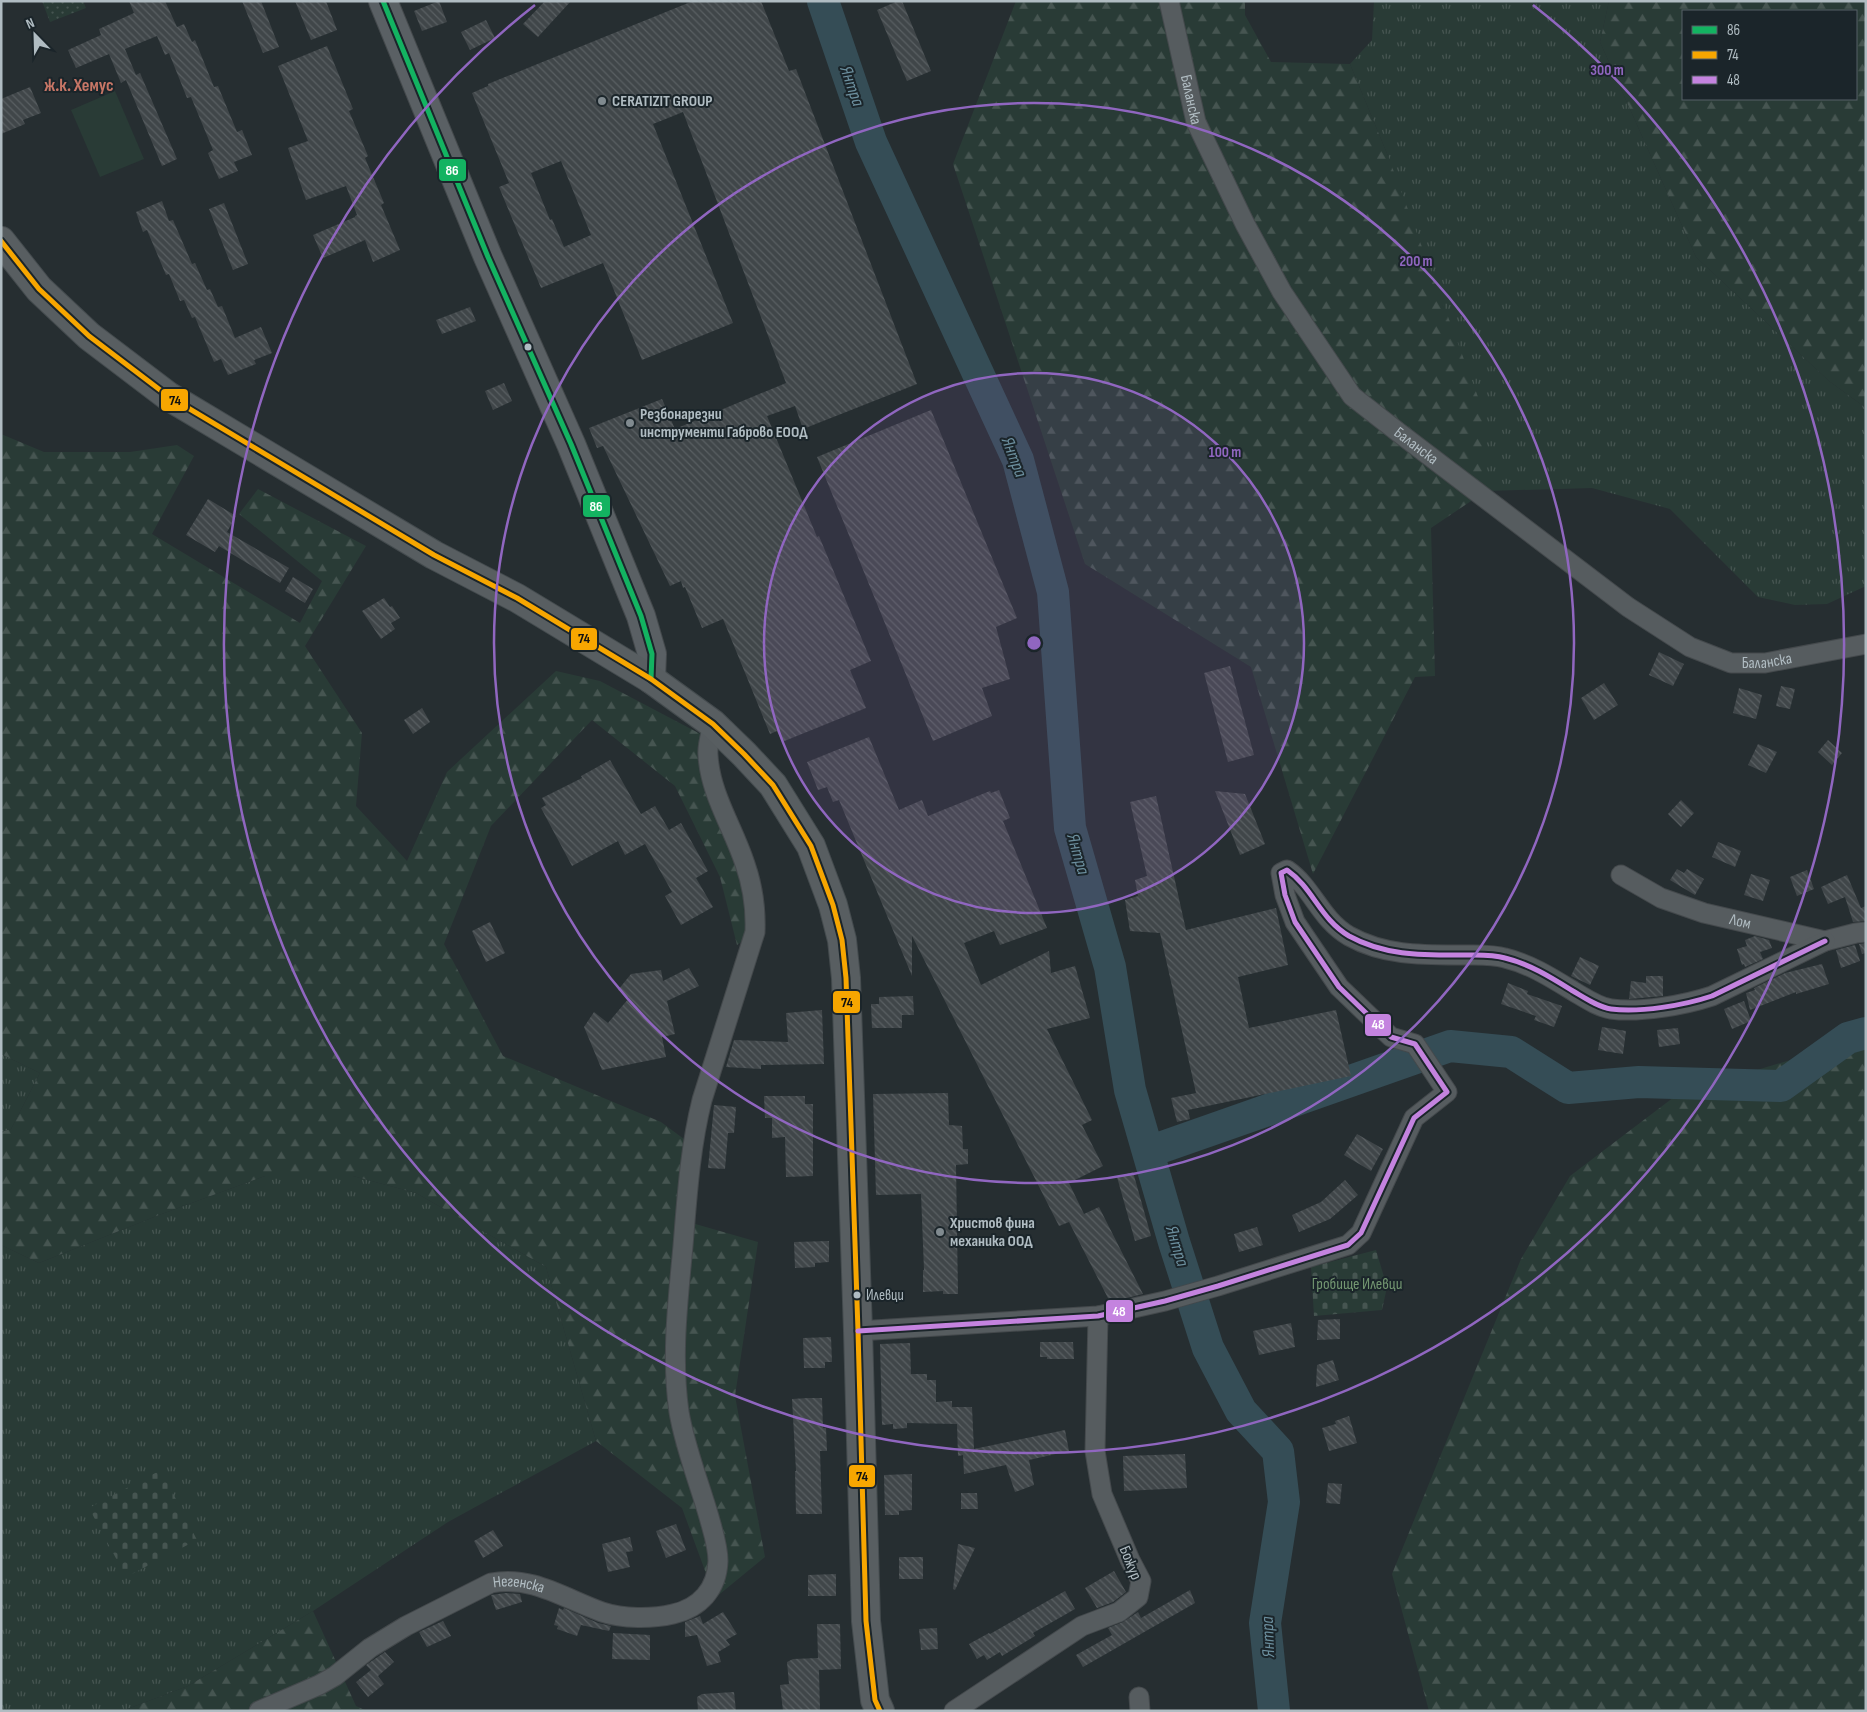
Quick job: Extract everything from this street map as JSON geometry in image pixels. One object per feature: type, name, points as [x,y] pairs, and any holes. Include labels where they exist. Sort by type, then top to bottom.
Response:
[{"type":"main road","points":[[383,1],[484,248],[571,444],[641,616],[652,654],[651,679]]},
{"type":"main road","points":[[1,241],[39,289],[89,336],[168,396],[434,555],[517,598],[651,679],[713,724],[773,785],[811,846],[834,905],[842,940],[846,978],[866,1622],[875,1700],[880,1711]]},
{"type":"street","name":"Баланска","points":[[1170,1],[1196,122],[1245,224],[1282,292],[1352,396],[1628,607],[1690,647],[1731,663],[1765,662],[1866,644]]},
{"type":"street","name":"Негенска","points":[[259,1711],[319,1685],[335,1676],[370,1648],[406,1626],[491,1583],[503,1581],[527,1583],[542,1587],[604,1612],[648,1617],[673,1614],[690,1609],[711,1590],[716,1578],[717,1547],[688,1452],[676,1384],[675,1358],[680,1273],[696,1126],[702,1100],[756,932],[756,912],[745,862],[719,804],[709,770],[707,752],[713,724]]},
{"type":"street","points":[[858,1331],[1098,1316],[1165,1301],[1348,1246],[1361,1233],[1414,1118],[1447,1092],[1415,1044],[1391,1037],[1339,987],[1295,922],[1285,895],[1281,873],[1287,870],[1296,876],[1326,918],[1348,935],[1376,949],[1407,954],[1504,957],[1527,965],[1592,1002],[1609,1009],[1630,1010],[1693,1002],[1712,996],[1825,941]]},
{"type":"street","name":"Лом","points":[[1621,875],[1661,898],[1704,913],[1825,941],[1856,932],[1866,932]]},
{"type":"street","name":"Божур","points":[[954,1711],[1082,1626],[1119,1612],[1138,1596],[1141,1581],[1102,1494],[1095,1451],[1098,1316]]},
{"type":"green space","points":[[42,1],[83,1],[86,8],[50,22]]},
{"type":"green space","points":[[1016,1],[1245,1],[1245,15],[1271,62],[1350,64],[1388,156],[1484,413],[1486,491],[1431,528],[1435,676],[1415,677],[1313,874],[1251,667],[1085,564],[953,164]]},
{"type":"green space","points":[[1374,1],[1609,1],[1600,42],[1696,257],[1829,381],[1866,408],[1866,586],[1827,604],[1795,605],[1758,597],[1670,509],[1592,488],[1486,491],[1388,156],[1350,64],[1372,40]]},
{"type":"green space","points":[[1609,1],[1866,1],[1866,408],[1829,381],[1696,257],[1600,42]]},
{"type":"green space","points":[[115,91],[144,159],[100,177],[71,110]]},
{"type":"green space","points":[[1,434],[44,452],[130,452],[177,445],[194,456],[152,534],[300,623],[322,581],[239,514],[258,489],[366,546],[305,646],[362,733],[356,806],[407,861],[447,772],[556,671],[600,681],[710,739],[755,932],[737,945],[720,877],[675,786],[592,720],[491,826],[444,944],[503,1056],[661,1122],[684,1139],[692,1151],[685,1221],[758,1242],[735,1396],[765,1557],[715,1598],[682,1508],[596,1441],[546,1267],[416,1193],[353,1176],[265,1176],[159,1215],[39,1263],[1,1245],[1,1132],[11,1129],[40,1073],[1,1054]]},
{"type":"green space","points":[[1866,1037],[1866,1711],[1429,1711],[1392,1574],[1521,1259],[1570,1176],[1678,1094]]},
{"type":"green space","points":[[1,1054],[40,1073],[11,1129],[1,1132]]},
{"type":"green space","points":[[265,1176],[353,1176],[416,1193],[546,1267],[596,1441],[448,1522],[313,1611],[188,1686],[122,1711],[1,1711],[1,1245],[39,1263],[159,1215]]},
{"type":"green space","name":"Гробище Илевци","points":[[1376,1250],[1387,1287],[1382,1310],[1314,1316],[1311,1267]]},
{"type":"green space","points":[[161,1470],[197,1540],[126,1577],[89,1508]]},
{"type":"green space","points":[[313,1611],[356,1706],[367,1711],[122,1711],[188,1686]]},
{"type":"building","points":[[129,1],[165,1],[177,27],[184,24],[192,42],[195,40],[214,87],[218,86],[237,132],[242,130],[252,155],[234,162],[238,171],[219,179],[208,153],[213,150],[191,97],[187,98],[169,53],[165,55],[157,36],[125,49],[136,75],[140,73],[177,159],[162,166],[126,80],[121,83],[109,54],[76,68],[68,50],[101,35],[99,29],[134,13]]},
{"type":"building","points":[[242,1],[261,1],[279,47],[263,53]]},
{"type":"building","points":[[295,1],[326,1],[337,30],[311,40]]},
{"type":"building","points":[[439,1],[447,22],[422,31],[414,11]]},
{"type":"building","points":[[545,1],[571,1],[538,37],[523,24]]},
{"type":"building","points":[[693,1],[761,1],[789,71],[796,69],[917,384],[803,429],[795,406],[767,416],[871,661],[850,670],[866,708],[782,742],[777,731],[770,734],[723,619],[702,628],[681,581],[670,586],[603,446],[597,448],[589,428],[662,399],[675,429],[786,383],[683,112],[653,124],[733,323],[642,360],[603,263],[541,288],[499,187],[509,183],[472,93],[488,86],[488,84]],"holes":[[[561,161],[591,235],[564,247],[552,219],[550,220],[531,173]]]},
{"type":"building","points":[[902,1],[931,71],[907,81],[877,10]]},
{"type":"building","points":[[486,20],[495,38],[470,50],[461,32]]},
{"type":"building","points":[[327,46],[353,109],[349,111],[368,156],[365,158],[384,203],[381,205],[400,250],[373,262],[365,240],[323,258],[313,235],[357,215],[346,186],[306,200],[288,148],[308,141],[278,66]]},
{"type":"building","points":[[30,87],[41,113],[23,120],[25,124],[1,134],[1,99]]},
{"type":"building","points":[[162,201],[169,221],[173,220],[192,264],[195,263],[207,290],[210,289],[218,307],[222,306],[235,338],[261,327],[272,353],[254,360],[256,364],[228,375],[221,359],[214,362],[195,317],[192,318],[184,300],[180,301],[169,274],[166,275],[147,230],[143,232],[136,212]]},
{"type":"building","points":[[224,203],[248,264],[233,270],[209,209]]},
{"type":"building","points":[[470,307],[476,321],[442,334],[436,320]]},
{"type":"building","points":[[504,383],[512,401],[493,410],[485,391]]},
{"type":"building","points":[[931,410],[1017,618],[996,627],[1010,679],[982,688],[992,716],[933,741],[817,457]]},
{"type":"building","points":[[208,499],[236,516],[227,532],[289,568],[280,583],[219,546],[215,552],[186,535]]},
{"type":"building","points":[[293,577],[313,589],[305,603],[285,591]]},
{"type":"building","points":[[384,598],[400,618],[391,623],[395,629],[381,639],[362,611]]},
{"type":"building","points":[[1659,652],[1684,664],[1673,686],[1649,675]]},
{"type":"building","points":[[1230,666],[1254,755],[1228,762],[1204,673]]},
{"type":"building","points":[[1604,683],[1618,705],[1594,720],[1581,698]]},
{"type":"building","points":[[1781,686],[1795,689],[1790,709],[1776,706]]},
{"type":"building","points":[[1739,688],[1762,695],[1756,719],[1733,713]]},
{"type":"building","points":[[422,708],[430,722],[413,734],[404,720]]},
{"type":"building","points":[[869,737],[899,810],[922,800],[928,816],[990,791],[991,793],[999,790],[1010,818],[1003,821],[1047,928],[1000,945],[994,931],[964,943],[981,985],[1049,951],[1051,973],[1075,966],[1090,1018],[1047,1029],[1092,1120],[1082,1125],[1103,1166],[1069,1183],[1084,1214],[1099,1207],[1143,1294],[1110,1302],[1069,1222],[1059,1226],[912,936],[912,976],[839,800],[833,802],[827,787],[818,790],[807,762]]},
{"type":"building","points":[[1828,740],[1842,753],[1832,765],[1818,752]]},
{"type":"building","points":[[1758,744],[1777,752],[1766,773],[1748,765]]},
{"type":"building","points":[[610,760],[641,814],[655,806],[669,830],[681,823],[708,871],[696,878],[713,907],[681,925],[665,896],[672,892],[645,844],[625,855],[618,841],[572,866],[541,808],[546,805],[542,798],[582,778],[581,776]]},
{"type":"building","points":[[1215,791],[1245,794],[1265,844],[1240,855]]},
{"type":"building","points":[[1156,796],[1186,930],[1276,908],[1288,965],[1238,977],[1249,1028],[1336,1010],[1351,1076],[1188,1110],[1190,1119],[1177,1122],[1171,1098],[1196,1093],[1160,933],[1130,931],[1125,900],[1138,896],[1135,880],[1147,876],[1130,802]]},
{"type":"building","points":[[1681,800],[1694,813],[1681,827],[1668,814]]},
{"type":"building","points":[[1718,842],[1741,851],[1735,867],[1712,857]]},
{"type":"building","points":[[1677,869],[1684,873],[1687,869],[1704,879],[1695,895],[1670,880]]},
{"type":"building","points":[[1807,870],[1814,889],[1797,896],[1790,877]]},
{"type":"building","points":[[1751,874],[1770,880],[1763,901],[1744,895]]},
{"type":"building","points":[[1847,875],[1861,908],[1866,906],[1866,921],[1853,922],[1845,897],[1828,904],[1821,887]]},
{"type":"building","points":[[490,922],[505,953],[486,962],[472,931]]},
{"type":"building","points":[[1755,936],[1769,940],[1772,948],[1760,952],[1763,959],[1745,967],[1744,964],[1742,965],[1737,949],[1747,946],[1745,940]]},
{"type":"building","points":[[1866,943],[1866,953],[1862,954],[1859,944]]},
{"type":"building","points":[[1855,945],[1860,961],[1841,968],[1836,950]]},
{"type":"building","points":[[1580,957],[1599,966],[1590,985],[1571,976]]},
{"type":"building","points":[[1822,964],[1829,984],[1796,994],[1796,992],[1750,1010],[1746,993],[1785,973]]},
{"type":"building","points":[[689,968],[699,986],[667,1001],[675,1034],[662,1037],[666,1057],[602,1070],[584,1027],[594,1012],[608,1023],[629,998],[618,990],[631,974],[661,970],[663,981]]},
{"type":"building","points":[[1646,976],[1663,976],[1663,996],[1629,999],[1631,981],[1646,983]]},
{"type":"building","points":[[1508,983],[1528,991],[1527,994],[1562,1006],[1554,1027],[1534,1020],[1536,1016],[1501,1004]]},
{"type":"building","points":[[913,996],[914,1015],[902,1015],[902,1028],[872,1028],[871,1004],[879,1004],[879,997]]},
{"type":"building","points":[[1744,1001],[1751,1021],[1732,1029],[1724,1009]]},
{"type":"building","points":[[822,1010],[824,1064],[761,1065],[761,1069],[726,1067],[734,1040],[788,1042],[786,1013]]},
{"type":"building","points":[[1602,1027],[1626,1031],[1623,1054],[1598,1050]]},
{"type":"building","points":[[1678,1028],[1680,1044],[1659,1047],[1657,1030]]},
{"type":"building","points":[[948,1093],[949,1125],[962,1126],[963,1149],[968,1149],[968,1164],[956,1165],[958,1294],[943,1294],[943,1291],[923,1292],[921,1194],[876,1195],[873,1094]]},
{"type":"building","points":[[764,1096],[805,1096],[805,1104],[813,1104],[813,1176],[786,1177],[785,1137],[772,1138],[772,1118],[765,1118]]},
{"type":"building","points":[[714,1105],[736,1107],[734,1133],[728,1133],[725,1169],[708,1168]]},
{"type":"building","points":[[1357,1134],[1383,1149],[1371,1171],[1344,1155]]},
{"type":"building","points":[[1133,1172],[1151,1236],[1135,1241],[1117,1177]]},
{"type":"building","points":[[1345,1180],[1358,1195],[1330,1219],[1299,1232],[1292,1215],[1321,1202]]},
{"type":"building","points":[[1257,1227],[1263,1245],[1239,1252],[1234,1234]]},
{"type":"building","points":[[829,1241],[829,1262],[815,1263],[815,1267],[795,1268],[794,1242]]},
{"type":"building","points":[[1340,1319],[1340,1339],[1317,1340],[1318,1320]]},
{"type":"building","points":[[1291,1323],[1295,1347],[1259,1355],[1253,1331]]},
{"type":"building","points":[[831,1337],[832,1362],[825,1362],[825,1368],[804,1368],[803,1338]]},
{"type":"building","points":[[1040,1342],[1073,1342],[1074,1359],[1047,1359],[1047,1357],[1040,1357]]},
{"type":"building","points":[[910,1343],[911,1374],[927,1374],[927,1380],[936,1380],[936,1402],[952,1401],[952,1407],[972,1407],[974,1449],[1065,1430],[1069,1451],[1029,1460],[1034,1485],[1015,1492],[1006,1465],[964,1474],[963,1455],[958,1456],[957,1424],[907,1423],[907,1428],[893,1429],[893,1424],[882,1425],[880,1344]]},
{"type":"building","points":[[1333,1360],[1339,1380],[1316,1387],[1317,1365]]},
{"type":"building","points":[[822,1398],[823,1428],[826,1428],[827,1451],[820,1451],[822,1514],[796,1514],[792,1399]]},
{"type":"building","points":[[1349,1416],[1357,1443],[1329,1451],[1322,1428],[1336,1424],[1335,1421]]},
{"type":"building","points":[[1185,1454],[1187,1488],[1124,1491],[1123,1456]]},
{"type":"building","points":[[912,1474],[912,1510],[899,1511],[899,1515],[885,1515],[884,1475]]},
{"type":"building","points":[[1328,1483],[1342,1484],[1340,1504],[1326,1503]]},
{"type":"building","points":[[961,1493],[977,1493],[978,1509],[961,1509]]},
{"type":"building","points":[[676,1524],[686,1550],[666,1558],[656,1531]]},
{"type":"building","points":[[493,1530],[503,1546],[483,1558],[474,1541]]},
{"type":"building","points":[[630,1537],[633,1551],[626,1552],[630,1567],[608,1572],[602,1544]]},
{"type":"building","points":[[958,1544],[975,1548],[955,1590],[953,1589]]},
{"type":"building","points":[[899,1557],[923,1557],[923,1579],[899,1579]]},
{"type":"building","points":[[1114,1571],[1126,1592],[1113,1602],[1097,1608],[1085,1588]]},
{"type":"building","points":[[836,1574],[836,1596],[808,1596],[808,1575]]},
{"type":"building","points":[[1190,1590],[1195,1603],[1083,1667],[1076,1655],[1112,1635],[1108,1628],[1123,1622],[1138,1612],[1141,1618]]},
{"type":"building","points":[[1065,1591],[1075,1609],[1033,1633],[1035,1636],[1002,1656],[1000,1652],[987,1660],[984,1655],[977,1659],[969,1644]]},
{"type":"building","points":[[520,1594],[522,1602],[496,1610],[491,1595]]},
{"type":"building","points":[[559,1608],[563,1610],[564,1608],[598,1623],[611,1626],[609,1631],[581,1625],[577,1636],[557,1629],[558,1626],[554,1625]]},
{"type":"building","points":[[723,1612],[737,1634],[726,1640],[730,1645],[718,1652],[721,1662],[707,1666],[697,1635],[685,1637],[685,1622],[700,1616],[703,1624]]},
{"type":"building","points":[[443,1621],[451,1636],[427,1647],[419,1632]]},
{"type":"building","points":[[817,1624],[840,1624],[841,1669],[819,1670],[820,1711],[783,1711],[780,1685],[789,1684],[787,1662],[793,1659],[818,1658]]},
{"type":"building","points":[[937,1628],[938,1649],[921,1650],[919,1629]]},
{"type":"building","points":[[613,1633],[650,1635],[650,1660],[612,1659]]},
{"type":"building","points":[[385,1652],[394,1662],[378,1676],[384,1684],[368,1697],[356,1682],[371,1670],[366,1665]]},
{"type":"building","points":[[734,1692],[736,1711],[698,1711],[697,1697],[702,1694]]},
{"type":"waterway","name":"Янтра","points":[[823,1],[871,142],[1018,460],[1053,592],[1070,828],[1110,967],[1130,1090],[1174,1242],[1208,1348],[1241,1411],[1278,1451],[1284,1502],[1265,1623],[1274,1711]]},
{"type":"waterway","points":[[1148,1152],[1450,1046],[1511,1052],[1568,1088],[1639,1082],[1781,1086],[1848,1038],[1866,1033]]},
{"type":"transit line","name":"86","points":[[383,1],[488,257],[571,444],[641,616],[652,654],[651,679]]},
{"type":"transit line","name":"74","points":[[1,241],[39,289],[89,336],[168,396],[434,555],[517,598],[651,679],[713,724],[773,785],[811,846],[833,905],[842,940],[846,978],[866,1621],[875,1700],[880,1711]]},
{"type":"transit line","name":"48","points":[[858,1331],[1098,1316],[1165,1301],[1218,1286],[1348,1245],[1361,1233],[1414,1118],[1447,1092],[1415,1044],[1391,1037],[1339,987],[1295,922],[1285,895],[1281,873],[1287,870],[1304,886],[1323,912],[1339,929],[1363,943],[1404,953],[1484,955],[1505,958],[1549,976],[1592,1002],[1611,1009],[1635,1010],[1662,1007],[1712,996],[1825,941]]},
{"type":"place","name":"CERATIZIT GROUP","points":[[602,101]]},
{"type":"place","name":"Резбонарезни инструменти Габрово ЕООД","points":[[630,423]]},
{"type":"place","name":"Христов фина механика ООД","points":[[940,1232]]},
{"type":"place","name":"Илевци","points":[[857,1295]]},
{"type":"district","name":"ж.к. Хемус","points":[[79,85]]}]
